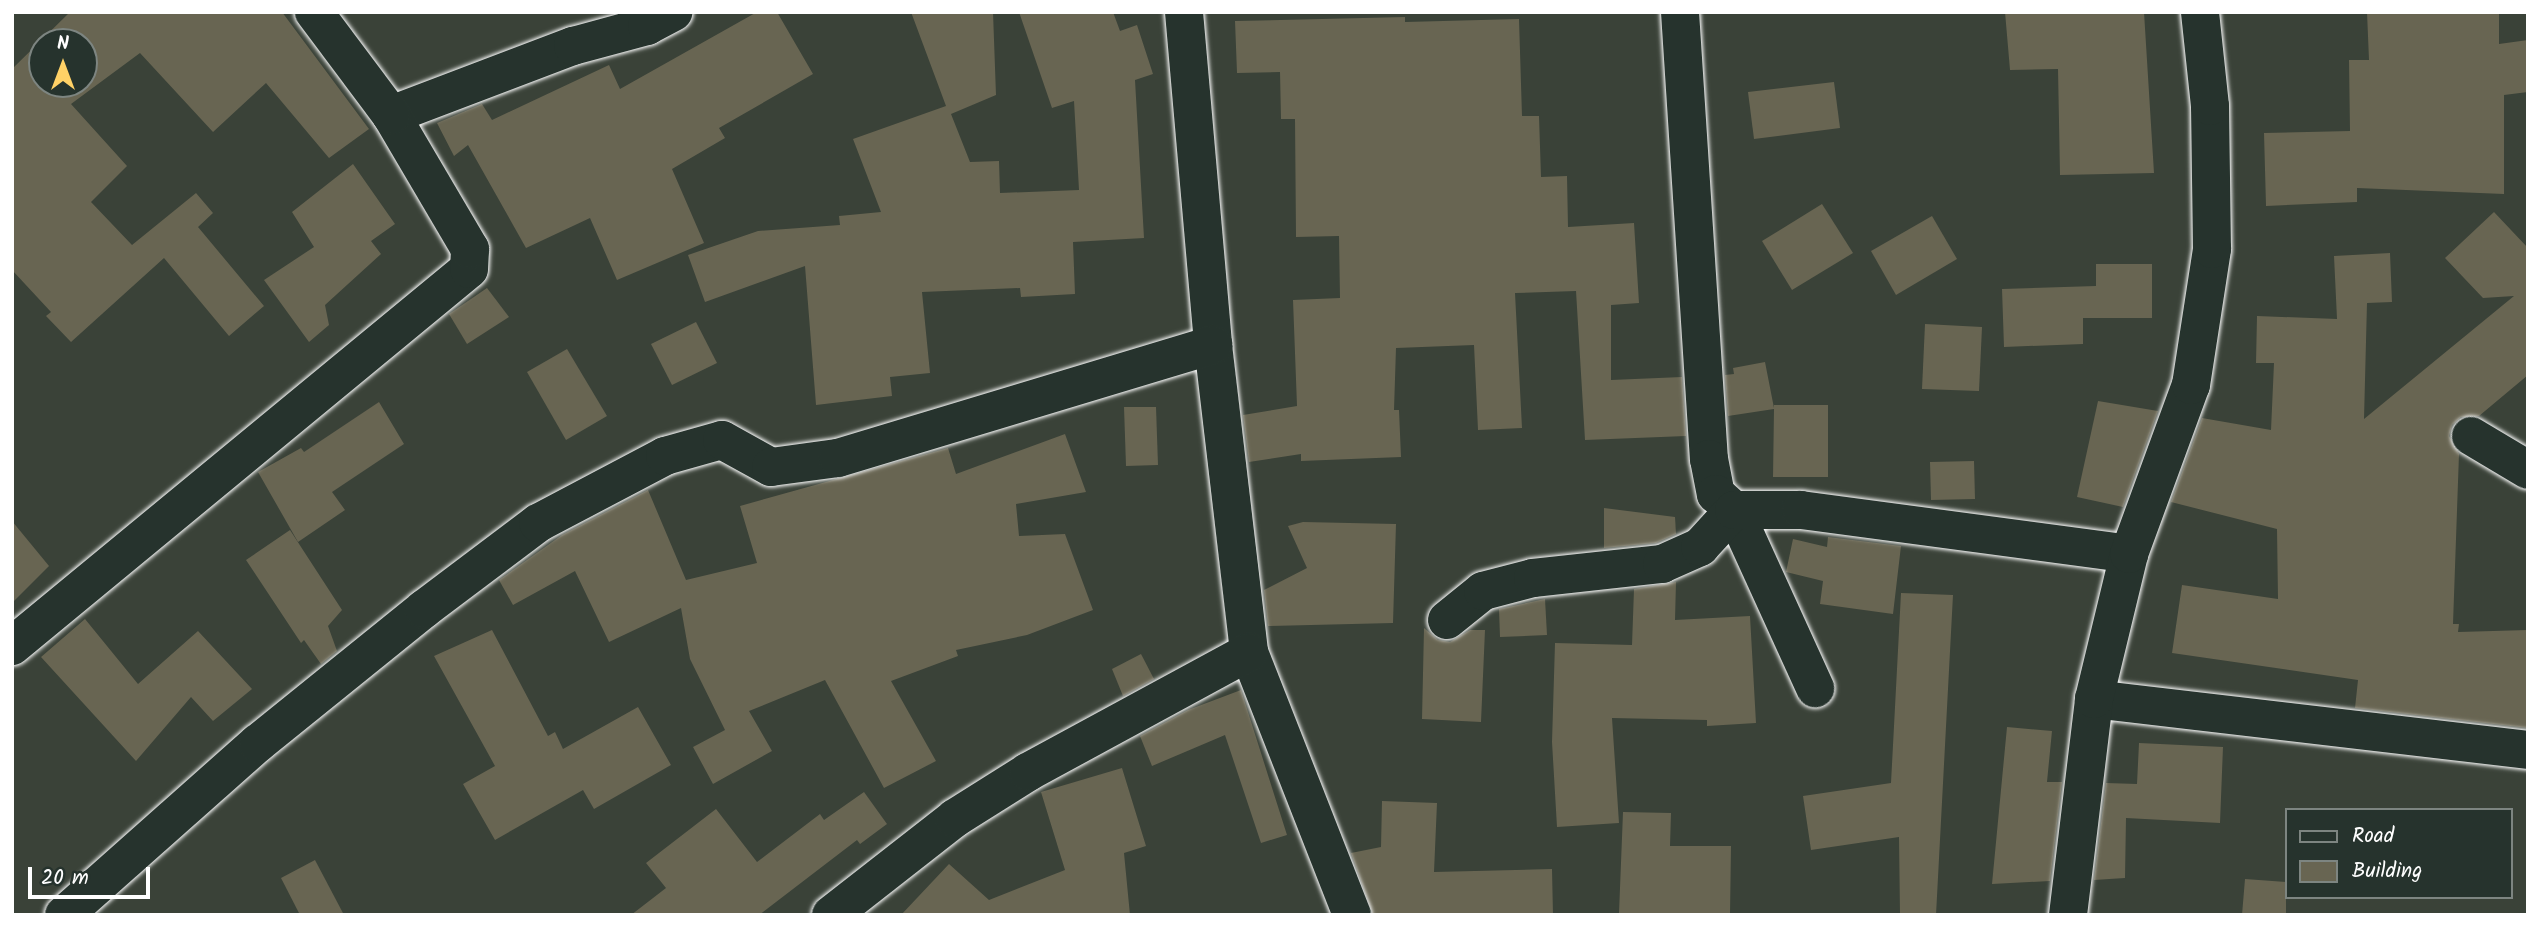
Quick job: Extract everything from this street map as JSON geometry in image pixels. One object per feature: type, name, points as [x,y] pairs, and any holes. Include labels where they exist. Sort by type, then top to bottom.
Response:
[{"type":"street","points":[[12,646],[469,269],[470,249],[391,115],[314,12]]},
{"type":"street","points":[[391,115],[573,46],[647,26],[673,12]]},
{"type":"street","points":[[1184,12],[1213,345],[1249,652],[1352,915]]},
{"type":"street","points":[[1680,12],[1709,458],[1716,494],[1734,510],[1815,688]]},
{"type":"street","points":[[2068,915],[2094,699],[2129,554],[2191,385],[2212,249],[2210,106],[2200,12]]},
{"type":"street","points":[[64,915],[258,743],[424,609],[538,523],[665,456],[722,440],[771,467],[838,458],[1213,345]]},
{"type":"street","points":[[2471,436],[2528,470]]},
{"type":"street","points":[[1447,620],[1483,591],[1533,578],[1662,564],[1700,547],[1734,510],[1801,510],[2129,554]]},
{"type":"street","points":[[831,915],[955,818],[1028,772],[1249,652]]},
{"type":"street","points":[[2094,699],[2528,750]]},
{"type":"building","points":[[70,12],[282,12],[369,129],[329,158],[266,83],[213,132],[140,53],[98,84],[98,28],[54,28]]},
{"type":"building","points":[[757,12],[777,12],[813,74],[719,128],[725,138],[672,169],[704,243],[617,280],[590,218],[526,248],[468,145],[454,156],[437,123],[482,104],[492,120],[609,65],[620,89]]},
{"type":"building","points":[[911,12],[993,12],[996,95],[951,114],[970,162],[999,161],[1000,193],[1079,190],[1074,101],[1052,108],[1019,12],[1113,12],[1120,31],[1137,25],[1153,74],[1135,80],[1144,238],[1073,242],[1075,294],[1021,297],[1020,288],[922,292],[930,373],[890,377],[892,396],[816,405],[805,266],[705,302],[688,255],[758,231],[840,225],[839,216],[881,212],[853,139],[946,106]]},
{"type":"building","points":[[2005,12],[2144,12],[2154,173],[2060,175],[2058,69],[2010,70]]},
{"type":"building","points":[[2367,12],[2499,12],[2499,44],[2528,40],[2528,92],[2504,95],[2504,194],[2357,188],[2357,202],[2266,206],[2264,133],[2350,131],[2349,60],[2369,60]]},
{"type":"building","points":[[1405,17],[1405,22],[1519,19],[1522,116],[1539,116],[1541,177],[1567,176],[1568,227],[1634,223],[1639,303],[1611,305],[1611,380],[1682,377],[1686,436],[1585,440],[1576,291],[1515,293],[1522,428],[1478,430],[1474,345],[1396,348],[1394,410],[1399,410],[1401,457],[1301,461],[1301,454],[1249,462],[1243,415],[1297,406],[1293,300],[1340,298],[1339,236],[1296,237],[1295,119],[1281,119],[1280,72],[1237,73],[1235,21]]},
{"type":"building","points":[[28,53],[28,98],[79,98],[71,104],[127,166],[91,202],[132,245],[196,193],[213,213],[198,227],[264,306],[229,336],[164,258],[71,342],[46,316],[51,312],[12,270],[12,69]]},
{"type":"building","points":[[1834,82],[1840,128],[1754,139],[1748,92]]},
{"type":"building","points":[[353,164],[395,224],[371,241],[381,254],[325,305],[329,325],[309,342],[264,280],[314,247],[292,212]]},
{"type":"building","points":[[1822,204],[1853,253],[1792,290],[1762,241]]},
{"type":"building","points":[[2494,212],[2528,248],[2528,375],[2479,416],[2461,417],[2452,425],[2449,436],[2459,454],[2453,624],[2459,624],[2458,632],[2528,630],[2528,728],[2355,708],[2358,680],[2172,653],[2182,585],[2278,599],[2277,529],[2171,502],[2202,418],[2271,430],[2274,363],[2256,363],[2257,316],[2337,319],[2334,256],[2390,253],[2392,302],[2367,303],[2364,419],[2514,296],[2483,298],[2445,258]]},
{"type":"building","points":[[1932,216],[1957,259],[1896,295],[1871,251]]},
{"type":"building","points":[[2096,264],[2152,264],[2152,318],[2083,318],[2083,344],[2004,347],[2002,289],[2096,286]]},
{"type":"building","points":[[487,288],[509,317],[467,344],[449,314]]},
{"type":"building","points":[[696,322],[717,363],[672,385],[651,344]]},
{"type":"building","points":[[1925,324],[1982,327],[1979,391],[1922,389]]},
{"type":"building","points":[[567,349],[607,416],[566,440],[527,372]]},
{"type":"building","points":[[1765,362],[1774,408],[1774,405],[1828,405],[1828,477],[1773,477],[1774,409],[1728,416],[1725,375],[1734,374],[1733,368]]},
{"type":"building","points":[[2098,401],[2158,411],[2123,507],[2077,497]]},
{"type":"building","points":[[379,402],[404,444],[332,492],[345,510],[298,542],[258,472],[301,448],[304,452]]},
{"type":"building","points":[[1124,407],[1156,407],[1158,465],[1126,466]]},
{"type":"building","points":[[1065,434],[1086,492],[1016,504],[1019,536],[1065,534],[1093,610],[1027,635],[956,650],[958,656],[891,681],[936,761],[884,788],[825,680],[749,711],[772,751],[713,784],[693,747],[725,730],[690,659],[681,608],[609,642],[575,571],[513,605],[499,580],[562,535],[648,490],[686,580],[757,563],[740,506],[948,448],[956,474]]},
{"type":"building","points":[[1974,461],[1975,499],[1931,500],[1930,462]]},
{"type":"building","points":[[1604,508],[1675,517],[1676,534],[1656,543],[1604,548]]},
{"type":"building","points":[[12,521],[49,566],[12,603]]},
{"type":"building","points":[[1303,522],[1396,524],[1393,623],[1268,626],[1264,590],[1307,568],[1288,526]]},
{"type":"building","points":[[290,530],[342,610],[328,626],[337,651],[321,664],[304,640],[301,643],[246,560]]},
{"type":"building","points":[[1828,537],[1901,546],[1893,614],[1820,604],[1823,581],[1786,572],[1793,539],[1827,547]]},
{"type":"building","points":[[1676,582],[1675,620],[1750,616],[1756,723],[1707,726],[1707,720],[1612,718],[1619,823],[1557,827],[1552,742],[1555,643],[1632,645],[1634,589]]},
{"type":"building","points":[[1901,593],[1953,595],[1936,915],[1900,915],[1899,837],[1811,850],[1803,796],[1891,783]]},
{"type":"building","points":[[1545,599],[1547,635],[1500,637],[1499,609]]},
{"type":"building","points":[[85,619],[138,684],[198,631],[252,689],[213,721],[191,697],[136,761],[41,657]]},
{"type":"building","points":[[1424,628],[1438,640],[1450,642],[1470,630],[1485,630],[1481,722],[1422,719]]},
{"type":"building","points":[[492,630],[548,736],[555,732],[563,749],[638,707],[671,765],[594,809],[583,790],[495,840],[463,784],[495,766],[434,656]]},
{"type":"building","points":[[1141,654],[1154,679],[1123,696],[1112,669]]},
{"type":"building","points":[[1241,690],[1287,835],[1261,843],[1225,735],[1152,766],[1140,736],[1188,710]]},
{"type":"building","points":[[2007,727],[2052,731],[2047,782],[2062,782],[2050,881],[1992,884]]},
{"type":"building","points":[[2139,743],[2223,747],[2220,823],[2126,818],[2125,878],[2094,880],[2106,783],[2137,784]]},
{"type":"building","points":[[1122,768],[1146,846],[1124,853],[1130,915],[901,915],[949,864],[989,900],[1065,870],[1041,792]]},
{"type":"building","points":[[864,792],[887,824],[860,844],[857,840],[759,915],[631,915],[666,888],[646,863],[716,809],[757,862],[820,814],[824,820]]},
{"type":"building","points":[[1382,801],[1437,803],[1434,872],[1552,869],[1553,915],[1373,915],[1351,853],[1381,847]]},
{"type":"building","points":[[1623,812],[1671,813],[1670,846],[1731,846],[1730,915],[1619,913]]},
{"type":"building","points":[[315,860],[344,915],[300,915],[281,878]]},
{"type":"building","points":[[2245,879],[2284,882],[2286,915],[2242,915]]}]
